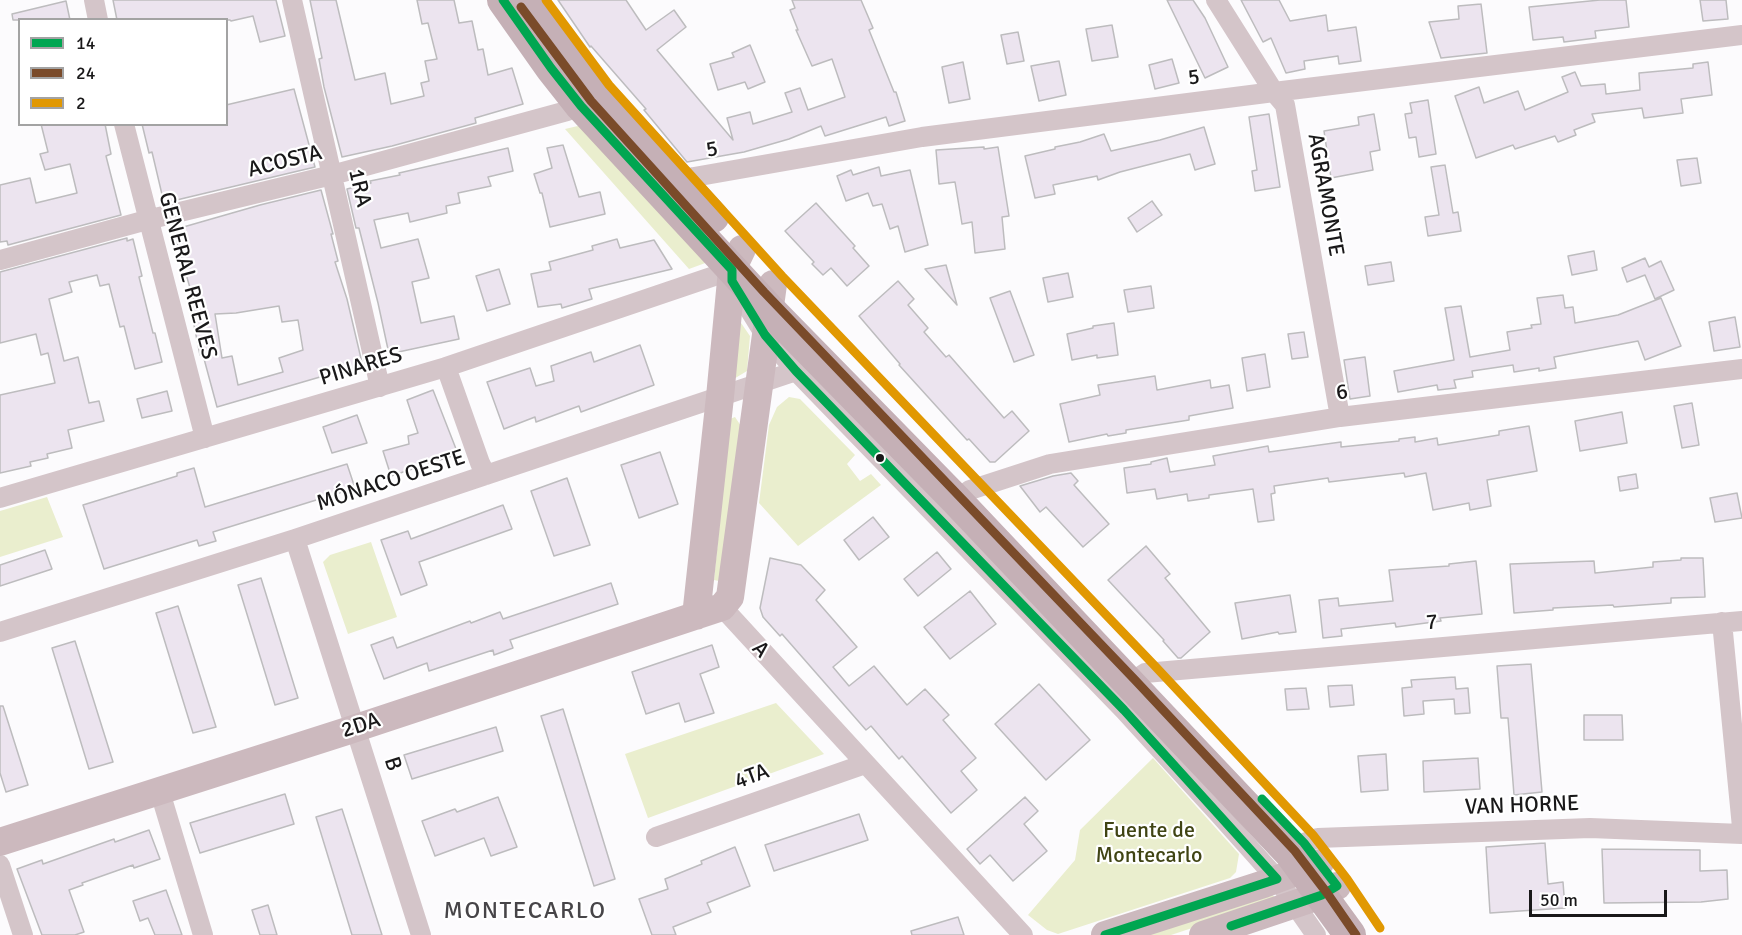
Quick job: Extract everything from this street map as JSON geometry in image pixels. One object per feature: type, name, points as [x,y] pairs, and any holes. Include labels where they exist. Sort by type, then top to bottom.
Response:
[{"type":"main road","points":[[503,0],[537,49],[591,99],[667,184],[769,309],[963,495],[1137,678],[1308,877],[1350,935]]},
{"type":"main road","points":[[531,0],[577,64],[591,99]]},
{"type":"main road","points":[[1308,877],[1370,935]]},
{"type":"street","points":[[93,0],[98,18]]},
{"type":"street","name":"1RA","points":[[292,0],[380,387]]},
{"type":"street","name":"AGRAMONTE","points":[[1216,0],[1274,92],[1285,105],[1340,417]]},
{"type":"street","name":"5","points":[[667,184],[922,137],[1742,35]]},
{"type":"street","name":"ACOSTA","points":[[0,260],[147,220],[332,175],[591,99]]},
{"type":"street","name":"GENERAL REEVES","points":[[124,126],[205,438]]},
{"type":"street","points":[[709,611],[720,397],[735,267]]},
{"type":"street","name":"PINARES","points":[[0,498],[446,367],[735,267]]},
{"type":"street","points":[[769,309],[796,371],[1124,710],[1308,877],[1316,935]]},
{"type":"street","points":[[709,611],[730,597],[769,309]]},
{"type":"street","points":[[446,367],[486,475]]},
{"type":"street","name":"6","points":[[963,495],[1050,464],[1340,417],[1742,369]]},
{"type":"street","name":"MÓNACO OESTE","points":[[0,632],[295,539],[796,371]]},
{"type":"street","name":"B","points":[[295,539],[421,935]]},
{"type":"street","name":"2DA","points":[[0,842],[160,792],[709,611]]},
{"type":"street","name":"A","points":[[709,611],[865,764],[1023,935]]},
{"type":"street","name":"7","points":[[1137,678],[1742,621]]},
{"type":"street","points":[[1722,622],[1742,827]]},
{"type":"street","name":"4TA","points":[[656,837],[865,764]]},
{"type":"street","points":[[160,792],[203,935]]},
{"type":"street","name":"VAN HORNE","points":[[1308,877],[1318,838],[1590,828],[1742,834]]},
{"type":"street","points":[[0,865],[23,935]]},
{"type":"street","points":[[1105,935],[1308,877]]},
{"type":"street","points":[[1203,935],[1308,877]]},
{"type":"green space","points":[[582,125],[708,262],[689,269],[565,129]]},
{"type":"green space","points":[[739,320],[750,336],[747,371],[732,380]]},
{"type":"green space","points":[[789,397],[800,399],[855,455],[847,464],[860,481],[871,474],[881,485],[798,546],[759,503],[769,425],[777,407]]},
{"type":"green space","points":[[735,417],[741,426],[719,581],[714,580],[730,419]]},
{"type":"green space","points":[[47,497],[63,537],[0,557],[0,511]]},
{"type":"green space","points":[[371,542],[397,617],[348,634],[323,562],[330,555]]},
{"type":"green space","points":[[776,703],[824,754],[648,818],[625,754]]},
{"type":"green space","name":"Fuente de Montecarlo","points":[[1153,758],[1239,854],[1236,872],[1230,878],[1058,934],[1047,930],[1028,915],[1075,860],[1080,830]]},
{"type":"green space","points":[[1271,893],[1277,900],[1171,935],[1141,935]]},
{"type":"building","points":[[113,0],[276,0],[285,36],[260,42],[253,16],[231,21],[228,18],[117,18]]},
{"type":"building","points":[[310,0],[336,0],[355,80],[385,73],[391,104],[424,96],[421,83],[429,81],[425,61],[437,59],[428,23],[422,24],[417,0],[454,0],[459,23],[472,21],[478,50],[483,49],[488,75],[512,68],[523,104],[475,118],[476,123],[342,157],[324,87],[319,59],[322,58]]},
{"type":"building","points":[[558,0],[626,0],[646,30],[674,10],[686,27],[657,50],[733,140],[727,118],[750,112],[753,124],[792,112],[785,93],[800,88],[808,110],[845,97],[832,59],[812,66],[790,10],[795,8],[792,0],[861,0],[873,28],[869,30],[894,92],[896,92],[905,121],[889,126],[886,117],[825,136],[821,126],[789,139],[744,152],[687,162],[644,110],[646,109],[590,47]]},
{"type":"building","points":[[1167,0],[1193,0],[1205,18],[1228,67],[1205,78]]},
{"type":"building","points":[[1241,0],[1279,0],[1290,21],[1326,15],[1328,31],[1356,27],[1361,61],[1339,64],[1338,56],[1304,61],[1305,69],[1286,73],[1271,38],[1263,42]]},
{"type":"building","points":[[1600,0],[1626,0],[1629,27],[1595,31],[1596,38],[1564,42],[1563,37],[1533,40],[1529,7]]},
{"type":"building","points":[[1700,0],[1726,0],[1728,19],[1703,21]]},
{"type":"building","points":[[66,1],[70,18],[18,18],[18,20],[13,20],[12,14]]},
{"type":"building","points":[[1481,4],[1487,53],[1441,58],[1429,22],[1459,19],[1458,6]]},
{"type":"building","points":[[1112,25],[1118,57],[1092,61],[1086,29]]},
{"type":"building","points":[[1018,32],[1024,61],[1007,64],[1001,35]]},
{"type":"building","points":[[750,45],[765,82],[748,89],[745,82],[718,90],[710,64],[734,57],[732,53]]},
{"type":"building","points":[[1172,59],[1179,83],[1155,89],[1149,65]]},
{"type":"building","points":[[1059,61],[1066,95],[1039,101],[1031,66]]},
{"type":"building","points":[[963,62],[970,99],[949,103],[942,67]]},
{"type":"building","points":[[1708,62],[1712,95],[1681,99],[1683,113],[1644,118],[1642,108],[1592,114],[1595,122],[1574,130],[1576,135],[1558,142],[1555,136],[1515,149],[1513,145],[1476,158],[1455,96],[1479,87],[1484,103],[1518,91],[1525,110],[1568,92],[1562,77],[1575,72],[1581,86],[1605,84],[1606,94],[1640,90],[1639,73],[1693,68],[1693,64]]},
{"type":"building","points":[[294,89],[315,167],[164,203],[152,152],[149,153],[142,126],[228,126],[228,105]]},
{"type":"building","points":[[1428,100],[1436,154],[1419,157],[1416,137],[1409,138],[1405,114],[1412,113],[1410,103]]},
{"type":"building","points":[[1269,114],[1280,187],[1255,191],[1252,171],[1257,170],[1249,117]]},
{"type":"building","points":[[1374,114],[1380,150],[1370,152],[1373,170],[1331,178],[1324,131],[1359,125],[1358,117]]},
{"type":"building","points":[[42,126],[105,126],[111,154],[106,156],[121,215],[8,245],[7,241],[0,242],[0,185],[30,178],[36,203],[77,193],[70,164],[45,170],[40,154],[48,152]]},
{"type":"building","points":[[1204,127],[1215,164],[1195,170],[1190,154],[1098,180],[1097,176],[1053,185],[1055,194],[1035,198],[1025,156],[1104,134],[1111,151]]},
{"type":"building","points":[[563,145],[579,197],[600,192],[605,214],[550,227],[542,193],[540,193],[534,174],[552,168],[547,148]]},
{"type":"building","points":[[984,147],[984,149],[998,147],[1009,216],[1002,217],[1005,249],[975,253],[972,222],[962,224],[955,182],[939,184],[936,150]]},
{"type":"building","points":[[508,148],[513,171],[488,177],[491,186],[458,193],[460,203],[446,206],[447,213],[410,222],[408,213],[374,220],[381,248],[418,239],[429,278],[412,282],[421,323],[454,316],[459,339],[389,354],[359,228],[356,228],[347,189],[371,183],[370,181],[400,175],[399,173]]},
{"type":"building","points":[[1697,158],[1701,183],[1681,186],[1677,160]]},
{"type":"building","points":[[1445,165],[1453,213],[1458,212],[1461,231],[1428,236],[1425,217],[1439,215],[1431,167]]},
{"type":"building","points":[[879,167],[881,176],[910,170],[928,245],[905,252],[898,226],[890,229],[882,204],[873,206],[868,193],[846,201],[837,176],[851,170],[853,175]]},
{"type":"building","points":[[321,190],[333,234],[331,234],[338,261],[335,262],[347,299],[363,367],[217,407],[203,355],[200,355],[194,325],[193,298],[173,230]],"holes":[[[279,306],[282,322],[298,320],[303,350],[279,358],[283,372],[238,385],[232,356],[222,358],[215,314]]]},
{"type":"building","points":[[1152,201],[1162,215],[1137,232],[1128,218]]},
{"type":"building","points":[[816,203],[855,246],[853,248],[869,266],[847,286],[831,268],[823,275],[785,231]]},
{"type":"building","points":[[127,238],[127,241],[133,239],[142,276],[139,277],[162,362],[135,369],[124,326],[120,327],[109,284],[100,286],[97,275],[69,282],[72,292],[49,299],[64,361],[78,357],[89,403],[99,401],[104,421],[68,430],[72,448],[47,454],[48,458],[30,462],[31,466],[0,473],[0,395],[55,383],[48,353],[41,355],[36,334],[0,343],[0,272]]},
{"type":"building","points":[[617,239],[620,248],[654,240],[672,269],[589,289],[592,299],[562,308],[561,304],[538,307],[531,274],[551,270],[549,262],[593,250],[592,246]]},
{"type":"building","points":[[1594,251],[1597,270],[1572,275],[1568,256]]},
{"type":"building","points":[[1645,258],[1649,267],[1661,261],[1674,290],[1655,299],[1645,275],[1627,282],[1622,268]]},
{"type":"building","points":[[1391,262],[1394,281],[1368,285],[1365,266]]},
{"type":"building","points":[[946,265],[957,305],[925,269]]},
{"type":"building","points":[[499,269],[510,304],[487,311],[476,276]]},
{"type":"building","points":[[1068,273],[1073,297],[1048,302],[1043,278]]},
{"type":"building","points":[[898,281],[914,299],[908,305],[928,328],[924,332],[946,357],[949,355],[1004,418],[1012,411],[1029,431],[995,462],[990,462],[969,439],[967,440],[899,365],[859,316]]},
{"type":"building","points":[[1151,286],[1154,308],[1128,312],[1124,290]]},
{"type":"building","points":[[1010,291],[1034,355],[1014,362],[990,298]]},
{"type":"building","points":[[1563,295],[1565,308],[1573,307],[1575,323],[1618,315],[1661,298],[1681,346],[1645,360],[1638,341],[1554,357],[1556,368],[1514,372],[1513,365],[1472,371],[1473,377],[1454,380],[1456,388],[1438,390],[1437,385],[1398,392],[1394,371],[1454,360],[1445,308],[1461,306],[1470,357],[1510,350],[1507,332],[1532,328],[1531,325],[1541,324],[1537,298]]},
{"type":"building","points":[[1735,317],[1740,347],[1714,351],[1709,322]]},
{"type":"building","points":[[1114,323],[1118,355],[1097,358],[1097,355],[1072,360],[1067,334],[1093,328],[1093,326]]},
{"type":"building","points":[[1304,332],[1308,357],[1292,359],[1288,334]]},
{"type":"building","points":[[640,345],[654,385],[581,412],[579,406],[536,422],[535,417],[504,429],[487,382],[530,368],[536,386],[554,381],[551,366],[591,352],[594,362]]},
{"type":"building","points":[[1265,354],[1270,387],[1247,391],[1242,358]]},
{"type":"building","points":[[1365,357],[1370,396],[1350,399],[1344,360]]},
{"type":"building","points":[[1155,376],[1157,390],[1210,380],[1211,388],[1229,385],[1233,408],[1189,416],[1189,420],[1069,442],[1060,404],[1100,395],[1098,385]]},
{"type":"building","points":[[433,390],[458,454],[391,476],[383,451],[409,444],[408,436],[418,433],[407,400]]},
{"type":"building","points":[[167,391],[172,411],[142,418],[137,399]]},
{"type":"building","points":[[1692,403],[1699,445],[1682,448],[1674,406]]},
{"type":"building","points":[[1622,412],[1627,443],[1580,451],[1575,421]]},
{"type":"building","points":[[357,415],[367,443],[332,453],[323,427]]},
{"type":"building","points":[[1529,426],[1537,471],[1487,480],[1491,506],[1470,510],[1469,503],[1433,510],[1426,473],[1405,477],[1404,473],[1329,482],[1328,478],[1274,486],[1275,493],[1271,494],[1274,520],[1258,522],[1253,489],[1209,495],[1209,498],[1188,501],[1187,494],[1157,499],[1155,489],[1127,493],[1124,468],[1151,464],[1151,462],[1167,458],[1170,472],[1215,465],[1213,456],[1268,446],[1269,452],[1341,442],[1341,447],[1399,441],[1399,439],[1415,437],[1415,442],[1437,438],[1438,445],[1499,435],[1499,431]]},
{"type":"building","points":[[660,452],[678,504],[639,518],[621,465]]},
{"type":"building","points":[[347,464],[355,488],[213,532],[216,541],[199,546],[197,540],[104,569],[83,505],[177,476],[177,473],[194,468],[205,507]]},
{"type":"building","points":[[1071,473],[1078,481],[1074,485],[1109,524],[1083,547],[1046,507],[1040,512],[1020,486]]},
{"type":"building","points":[[1636,474],[1638,488],[1620,491],[1618,477]]},
{"type":"building","points":[[567,478],[590,545],[554,556],[531,491]]},
{"type":"building","points":[[1737,493],[1742,518],[1715,522],[1710,498]]},
{"type":"building","points":[[503,505],[512,529],[419,562],[427,585],[401,595],[381,540],[408,531],[411,539]]},
{"type":"building","points":[[873,517],[889,537],[859,560],[844,540]]},
{"type":"building","points":[[1146,546],[1170,574],[1165,578],[1210,632],[1181,658],[1178,658],[1108,580]]},
{"type":"building","points":[[45,550],[52,569],[0,586],[0,565]]},
{"type":"building","points":[[937,552],[951,569],[918,596],[904,579]]},
{"type":"building","points":[[770,558],[801,565],[825,590],[816,600],[857,647],[833,667],[849,686],[874,666],[907,705],[925,689],[949,715],[943,720],[976,758],[961,771],[977,790],[951,813],[902,756],[899,759],[871,726],[866,730],[782,634],[780,636],[763,617],[760,608]]},
{"type":"building","points":[[1681,558],[1703,558],[1705,597],[1671,598],[1671,603],[1553,608],[1553,610],[1514,613],[1510,564],[1594,561],[1595,573],[1653,567],[1653,562],[1681,560]]},
{"type":"building","points":[[1476,561],[1482,614],[1440,618],[1441,621],[1396,627],[1395,623],[1341,629],[1342,636],[1323,638],[1319,600],[1338,598],[1339,606],[1393,601],[1389,570],[1449,566],[1449,564]]},
{"type":"building","points":[[261,578],[298,698],[275,705],[238,585]]},
{"type":"building","points":[[611,583],[618,604],[510,640],[513,648],[494,655],[493,650],[429,671],[427,663],[384,679],[371,645],[393,637],[397,648],[470,621],[471,623],[500,612],[503,619]]},
{"type":"building","points":[[970,591],[996,624],[950,659],[924,627]]},
{"type":"building","points":[[1290,595],[1296,632],[1279,634],[1278,632],[1242,639],[1235,603]]},
{"type":"building","points":[[178,606],[216,727],[193,733],[156,613]]},
{"type":"building","points":[[75,641],[113,762],[89,769],[52,648]]},
{"type":"building","points":[[712,645],[719,667],[700,674],[714,713],[685,722],[679,703],[646,714],[632,672]]},
{"type":"building","points":[[1531,664],[1542,792],[1514,795],[1508,718],[1501,718],[1497,666]]},
{"type":"building","points":[[1455,677],[1456,689],[1468,688],[1470,713],[1455,714],[1454,699],[1423,701],[1424,714],[1404,716],[1402,688],[1412,687],[1411,680]]},
{"type":"building","points":[[1039,684],[1090,740],[1046,780],[995,724]]},
{"type":"building","points":[[1352,685],[1354,705],[1330,707],[1328,686]]},
{"type":"building","points":[[1306,688],[1309,709],[1287,710],[1285,689]]},
{"type":"building","points":[[0,706],[3,706],[28,785],[6,792],[0,773]]},
{"type":"building","points":[[563,709],[615,879],[594,886],[541,716]]},
{"type":"building","points":[[1584,715],[1622,715],[1623,740],[1584,740]]},
{"type":"building","points":[[496,727],[503,751],[412,779],[404,755]]},
{"type":"building","points":[[1386,754],[1388,790],[1361,792],[1358,756]]},
{"type":"building","points":[[1478,758],[1480,789],[1424,792],[1423,761]]},
{"type":"building","points":[[285,794],[294,824],[200,853],[190,823]]},
{"type":"building","points":[[498,797],[517,847],[491,856],[484,838],[435,856],[422,821],[455,809],[457,812]]},
{"type":"building","points":[[1025,797],[1038,811],[1024,824],[1047,851],[1013,881],[990,855],[980,864],[967,849]]},
{"type":"building","points":[[342,809],[382,935],[352,935],[316,817]]},
{"type":"building","points":[[859,814],[868,840],[774,871],[765,845]]},
{"type":"building","points":[[149,830],[160,859],[134,868],[133,865],[69,890],[84,932],[75,935],[42,935],[17,869],[42,860],[43,864],[114,839],[115,842]]},
{"type":"building","points":[[1545,843],[1548,884],[1563,882],[1565,908],[1490,913],[1486,847]]},
{"type":"building","points":[[735,847],[750,886],[707,903],[711,912],[673,927],[676,935],[652,935],[639,899],[668,889],[665,879]]},
{"type":"building","points":[[1602,849],[1700,850],[1700,871],[1727,870],[1728,899],[1701,902],[1604,903]]},
{"type":"building","points":[[166,890],[182,935],[155,935],[148,918],[140,921],[133,901]]},
{"type":"building","points":[[268,905],[277,935],[260,935],[252,910]]},
{"type":"building","points":[[958,917],[964,935],[912,935],[911,931]]},
{"type":"transit line","name":"14","points":[[503,0],[581,106],[732,270],[732,281],[765,335],[796,371],[1124,710],[1277,879],[1105,935]]},
{"type":"transit line","name":"2","points":[[546,0],[609,85],[782,276],[1154,665],[1313,835],[1347,879],[1380,928]]},
{"type":"transit line","name":"24","points":[[521,7],[591,101],[764,292],[1136,681],[1295,851],[1356,935]]},
{"type":"transit line","name":"14","points":[[1231,926],[1322,895],[1337,886],[1304,843],[1262,799]]},
{"type":"district","name":"MONTECARLO","points":[[525,912]]}]
